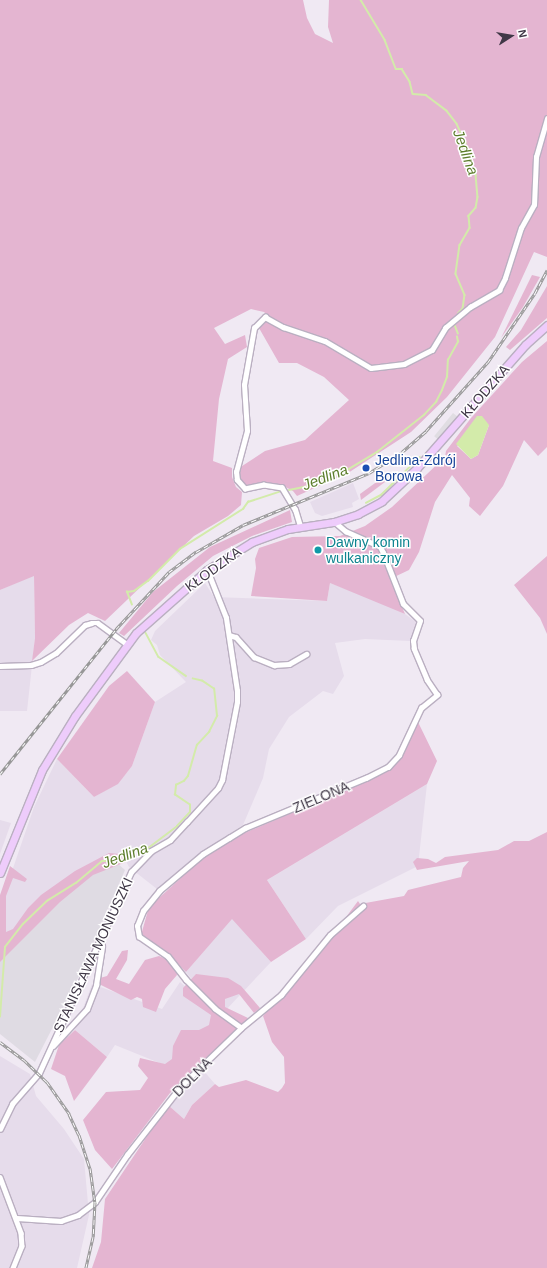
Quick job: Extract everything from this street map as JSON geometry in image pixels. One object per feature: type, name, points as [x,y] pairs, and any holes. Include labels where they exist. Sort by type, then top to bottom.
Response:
[{"type":"main road","name":"KŁODZKA","points":[[0,873],[42,770],[68,727],[127,644],[150,619],[207,570],[252,542],[300,526],[334,522],[358,514],[382,501],[401,485],[525,345],[547,324]]},
{"type":"street","points":[[300,526],[295,510],[282,488],[264,485],[245,489],[237,480],[236,472],[247,431],[244,385],[252,333],[265,317],[283,326],[325,341],[370,368],[404,364],[432,350],[445,328],[470,307],[499,290],[505,278],[521,228],[534,205],[536,157],[547,118]]},
{"type":"street","name":"ZIELONA","points":[[241,1028],[215,1009],[185,982],[168,957],[139,937],[137,926],[147,904],[204,854],[245,828],[366,778],[388,767],[399,755],[421,708],[437,695],[427,680],[414,649],[413,641],[420,621],[403,604],[383,553],[380,548],[346,532],[334,522]]},
{"type":"street","name":"STANISŁAWA MONIUSZKI","points":[[0,1129],[12,1104],[39,1073],[136,864],[170,840],[218,788],[222,780],[237,702],[229,635],[215,586],[207,570]]},
{"type":"street","points":[[0,666],[31,665],[42,662],[56,653],[85,624],[98,623],[127,644]]},
{"type":"street","points":[[229,635],[236,637],[254,657],[274,665],[289,664],[306,654]]},
{"type":"street","name":"DOLNA","points":[[17,1218],[61,1221],[78,1215],[95,1202],[127,1155],[181,1086],[241,1028],[281,995],[330,935],[362,906]]},
{"type":"street","points":[[50,1049],[86,1009],[96,985],[102,946],[99,941]]},
{"type":"street","points":[[0,1178],[17,1218],[22,1246],[13,1268]]},
{"type":"shaded area","points":[[0,0],[303,0],[307,18],[315,34],[333,43],[328,27],[329,0],[547,0],[547,257],[534,252],[495,337],[447,397],[411,432],[348,473],[297,496],[293,491],[280,484],[261,483],[240,486],[237,480],[239,468],[265,451],[305,440],[349,400],[324,377],[297,363],[279,363],[259,328],[271,318],[264,312],[251,309],[214,328],[225,344],[245,335],[247,347],[228,359],[219,399],[213,461],[232,468],[232,477],[236,487],[242,492],[241,505],[228,516],[194,536],[105,621],[88,613],[69,625],[32,661],[35,638],[34,576],[0,590]]},
{"type":"shaded area","points":[[532,275],[540,277],[523,307],[501,338]]},
{"type":"shaded area","points":[[547,286],[547,318],[510,350],[506,347],[521,330]]},
{"type":"shaded area","points":[[547,341],[547,447],[538,456],[524,440],[503,486],[480,516],[469,506],[470,498],[452,475],[435,502],[419,552],[409,570],[390,579],[405,614],[330,583],[327,601],[251,596],[256,568],[255,559],[259,548],[292,537],[340,536],[365,526],[392,507],[445,457],[446,451],[471,418],[522,362]],"holes":[[[489,425],[478,455],[471,459],[457,446]]]},
{"type":"shaded area","points":[[453,413],[458,417],[439,440],[434,436]]},
{"type":"shaded area","points":[[477,416],[482,416],[489,425],[478,455],[471,459],[456,444]]},
{"type":"shaded area","points":[[382,478],[385,482],[361,500],[360,494]]},
{"type":"shaded area","points":[[353,483],[359,499],[352,503],[353,507],[322,516],[315,513],[310,502]]},
{"type":"shaded area","points":[[290,510],[292,522],[252,536],[213,556],[177,586],[124,636],[119,633],[153,592],[210,547]]},
{"type":"shaded area","points":[[547,556],[547,634],[540,618],[514,585]]},
{"type":"shaded area","points":[[34,575],[35,638],[27,711],[0,711],[0,590]]},
{"type":"shaded area","points":[[205,583],[214,597],[327,601],[330,583],[383,603],[405,614],[416,622],[410,641],[365,639],[335,643],[344,676],[333,694],[323,691],[289,717],[269,749],[263,778],[243,825],[210,847],[157,889],[129,867],[123,855],[127,848],[61,887],[0,943],[0,906],[34,807],[57,759],[94,797],[118,783],[132,766],[155,702],[186,682],[160,655],[157,645],[151,640],[155,631]]},
{"type":"shaded area","points":[[127,671],[155,702],[132,766],[118,784],[94,797],[57,759],[109,686]]},
{"type":"shaded area","points":[[418,722],[437,761],[427,784],[267,880],[306,939],[271,962],[232,919],[186,972],[165,952],[141,935],[149,907],[204,857],[242,834],[371,779],[396,763]]},
{"type":"shaded area","points":[[427,784],[418,866],[338,906],[306,939],[267,880]]},
{"type":"shaded area","points":[[0,820],[11,823],[0,854]]},
{"type":"shaded area","points":[[547,832],[547,1268],[92,1268],[101,1242],[105,1199],[168,1105],[184,1119],[192,1105],[215,1084],[219,1087],[246,1080],[278,1092],[282,1088],[285,1083],[284,1057],[272,1042],[263,1016],[323,948],[358,901],[360,904],[404,896],[408,890],[461,877],[463,868],[469,861],[417,870],[413,862],[417,858],[428,859],[436,863],[445,857],[498,850],[514,841],[529,841]]},
{"type":"shaded area","points":[[109,853],[120,854],[126,862],[93,875],[60,902],[0,962],[0,895],[10,866],[27,879],[25,882],[13,878],[6,896],[6,932],[13,929],[28,908],[41,895],[75,871]]},
{"type":"shaded area","points":[[117,863],[125,870],[78,978],[35,1062],[0,1034],[0,960],[44,911],[107,864]]},
{"type":"shaded area","points":[[232,918],[271,962],[225,1011],[202,992],[186,972]]},
{"type":"shaded area","points":[[128,950],[127,960],[116,979],[129,984],[145,960],[159,956],[168,960],[175,966],[177,975],[165,989],[156,1012],[143,1007],[142,999],[137,997],[131,1000],[99,984],[100,978],[107,976],[122,951]]},
{"type":"shaded area","points":[[196,974],[228,978],[241,986],[260,1008],[254,1013],[239,994],[225,999],[225,1007],[248,1018],[245,1023],[170,1093],[112,1169],[95,1150],[83,1120],[106,1092],[140,1090],[148,1078],[138,1066],[140,1058],[165,1064],[172,1059],[173,1046],[181,1030],[199,1030],[209,1025],[211,1015],[183,996],[183,988]]},
{"type":"shaded area","points":[[180,982],[231,1026],[167,1066],[115,1045],[107,1057],[75,1030],[92,984],[162,1009]]},
{"type":"shaded area","points":[[75,1030],[107,1057],[74,1101],[65,1076],[51,1069],[59,1045]]},
{"type":"shaded area","points":[[0,1056],[30,1074],[36,1096],[64,1129],[84,1159],[89,1215],[77,1268],[0,1268]]},
{"type":"shaded area","points":[[203,1070],[215,1084],[192,1105],[184,1119],[168,1105],[182,1088]]},
{"type":"waterway","name":"Jedlina","points":[[361,0],[385,40],[396,69],[402,69],[410,82],[413,94],[426,95],[447,111],[457,124],[466,143],[464,151],[476,175],[478,197],[476,208],[469,216],[470,228],[460,245],[456,274],[465,295],[463,309],[459,313]]},
{"type":"waterway","name":"Jedlina","points":[[456,321],[455,325],[458,333]]},
{"type":"waterway","name":"Jedlina","points":[[289,490],[309,486],[349,469],[377,452],[424,415],[436,402],[442,390],[447,377],[448,360],[458,342],[457,337]]},
{"type":"waterway","points":[[366,503],[381,495],[420,457]]},
{"type":"waterway","name":"Jedlina","points":[[132,605],[127,592],[134,591],[148,581],[180,549],[243,509],[248,502],[279,492]]},
{"type":"waterway","name":"Jedlina","points":[[146,633],[159,657],[186,676]]},
{"type":"waterway","name":"Jedlina","points":[[0,1017],[5,947],[23,924],[47,901],[76,883],[102,861],[116,861],[121,854],[133,849],[147,849],[177,826],[190,812],[190,805],[175,795],[176,785],[184,781],[188,776],[197,745],[209,732],[217,716],[214,689],[202,681],[193,679]]},
{"type":"railway","points":[[0,774],[116,629],[169,572],[196,552],[243,525],[369,473],[402,452],[426,431],[488,362],[535,293],[547,270]]},
{"type":"railway","points":[[0,1042],[24,1060],[47,1082],[69,1114],[79,1135],[90,1168],[95,1202],[93,1237],[86,1268]]},
{"type":"place","name":"Jedlina-Zdrój Borowa","points":[[366,468]]},
{"type":"place","name":"Dawny komin wulkaniczny","points":[[318,550]]}]
